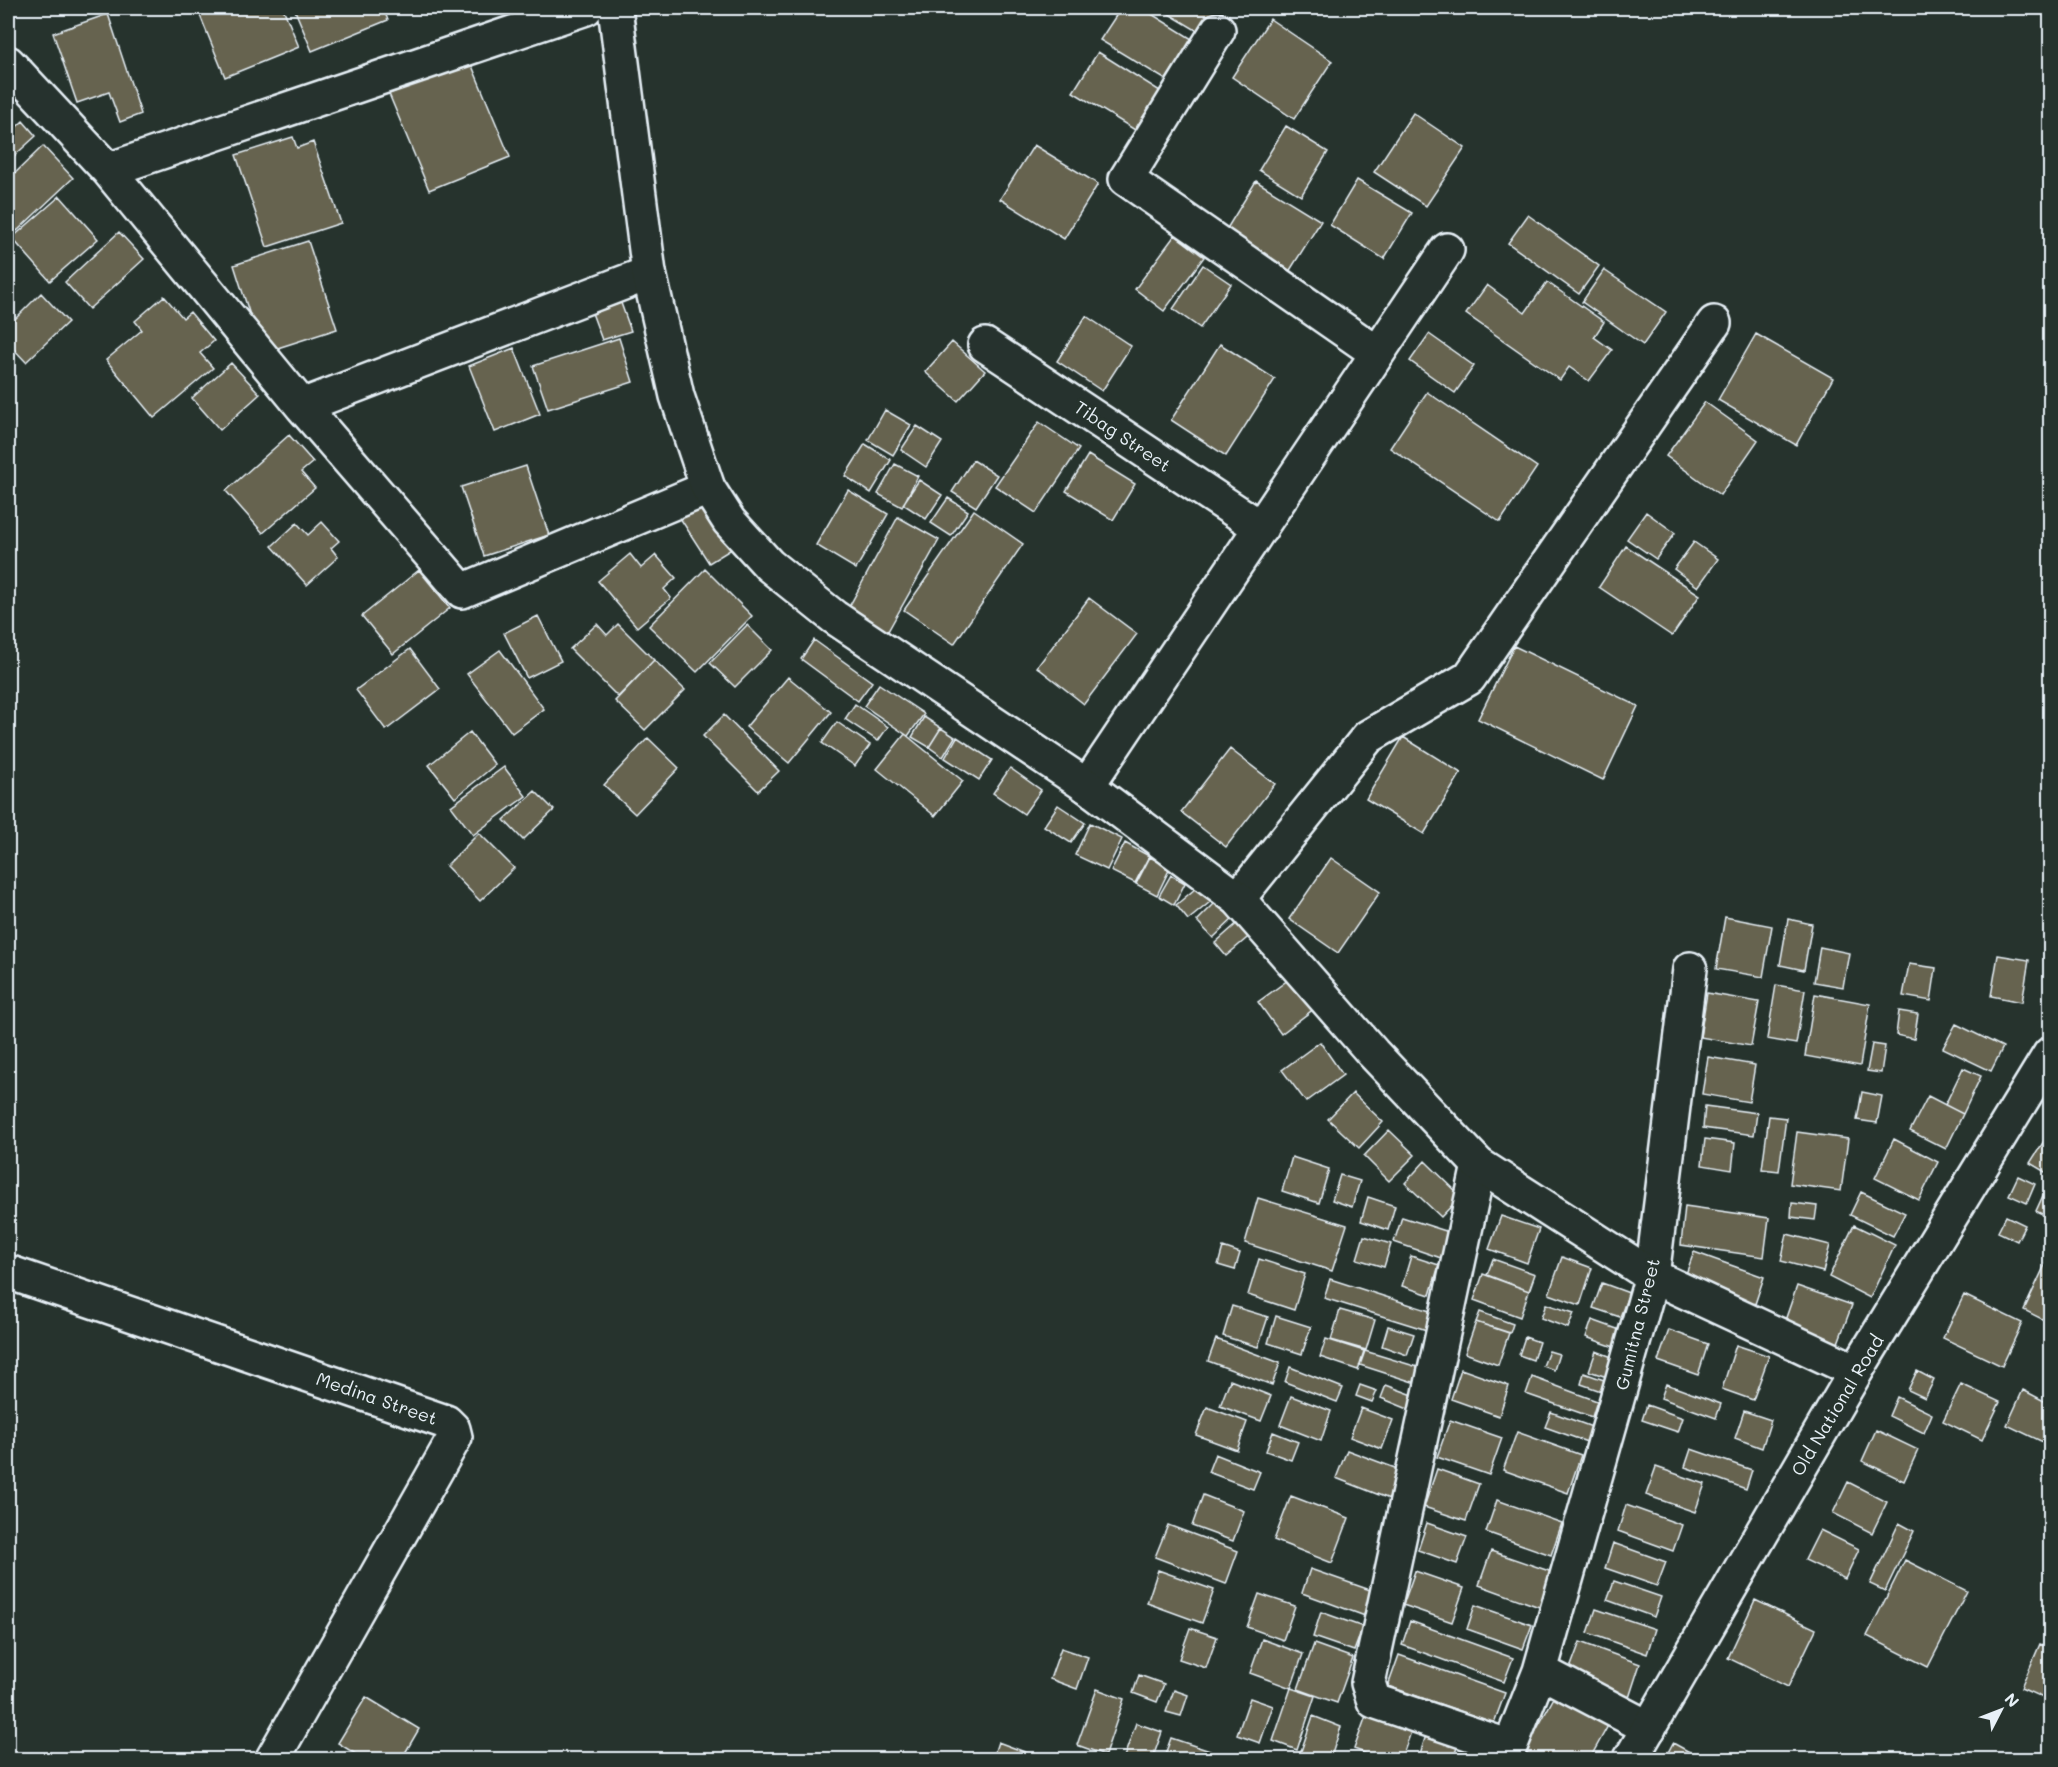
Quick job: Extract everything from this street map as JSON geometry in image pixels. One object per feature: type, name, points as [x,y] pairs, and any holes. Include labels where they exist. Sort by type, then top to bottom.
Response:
[{"type":"street","points":[[108,170],[586,8]]},
{"type":"street","points":[[615,8],[649,273],[677,396],[708,488],[729,521],[769,566],[834,617],[1087,786],[1238,899],[1372,1053],[1479,1165],[1652,1276],[1856,1371]]},
{"type":"street","points":[[1218,30],[1126,179],[1377,353]]},
{"type":"street","points":[[8,63],[108,170],[302,406],[462,591],[708,488]]},
{"type":"street","points":[[1087,786],[1448,250]]},
{"type":"street","points":[[302,406],[649,273]]},
{"type":"street","points":[[1238,899],[1368,737],[1469,678],[1714,322]]},
{"type":"street","name":"Tibag Street","points":[[985,345],[1261,528]]},
{"type":"street","name":"Gumitna Street","points":[[1479,1165],[1368,1683],[1374,1701],[1510,1748],[1540,1671],[1652,1276],[1690,969]]},
{"type":"street","name":"Old National Road","points":[[1630,1760],[1856,1371],[2047,1066]]},
{"type":"street","name":"Medina Street","points":[[8,1272],[435,1418],[446,1422],[453,1429],[455,1437],[272,1760]]},
{"type":"street","points":[[1540,1671],[1649,1728]]},
{"type":"building","points":[[197,8],[283,8],[299,47],[225,77]]},
{"type":"building","points":[[294,8],[383,8],[388,20],[312,51]]},
{"type":"building","points":[[1121,8],[1142,8],[1192,39],[1166,80],[1100,40]]},
{"type":"building","points":[[1159,8],[1224,8],[1206,36]]},
{"type":"building","points":[[108,14],[141,114],[120,122],[109,92],[77,103],[53,33]]},
{"type":"building","points":[[1270,19],[1332,61],[1294,119],[1232,77]]},
{"type":"building","points":[[1098,52],[1160,91],[1135,130],[1073,92]]},
{"type":"building","points":[[470,61],[510,157],[429,190],[389,94]]},
{"type":"building","points":[[1413,113],[1465,148],[1426,206],[1374,172]]},
{"type":"building","points":[[23,121],[36,136],[13,157],[8,151],[8,135]]},
{"type":"building","points":[[1286,126],[1328,152],[1301,196],[1259,170]]},
{"type":"building","points":[[293,137],[297,148],[313,142],[341,223],[267,247],[236,155]]},
{"type":"building","points":[[1034,145],[1098,184],[1064,239],[1000,199]]},
{"type":"building","points":[[43,146],[73,178],[17,231],[8,221],[8,180]]},
{"type":"building","points":[[1357,180],[1412,213],[1384,259],[1330,225]]},
{"type":"building","points":[[1256,181],[1321,221],[1287,275],[1223,235]]},
{"type":"building","points":[[60,196],[98,239],[50,281],[12,238]]},
{"type":"building","points":[[1528,215],[1599,266],[1579,294],[1508,243]]},
{"type":"building","points":[[119,232],[144,259],[89,309],[65,282]]},
{"type":"building","points":[[1175,235],[1204,257],[1164,311],[1135,289]]},
{"type":"building","points":[[308,241],[337,329],[262,353],[234,265]]},
{"type":"building","points":[[1203,265],[1231,284],[1200,328],[1173,309]]},
{"type":"building","points":[[1604,270],[1666,312],[1643,345],[1582,302]]},
{"type":"building","points":[[1547,282],[1604,322],[1594,337],[1612,350],[1589,381],[1569,367],[1560,380],[1466,314],[1487,285],[1525,313]]},
{"type":"building","points":[[41,293],[68,322],[26,362],[8,343],[8,326]]},
{"type":"building","points":[[164,296],[183,318],[190,312],[214,341],[200,353],[213,368],[154,418],[106,360],[142,330],[135,321]]},
{"type":"building","points":[[621,303],[631,331],[602,340],[592,313]]},
{"type":"building","points":[[1086,316],[1131,346],[1102,391],[1057,361]]},
{"type":"building","points":[[1429,334],[1474,366],[1455,393],[1410,361]]},
{"type":"building","points":[[1756,334],[1833,378],[1796,445],[1718,400]]},
{"type":"building","points":[[619,338],[633,382],[548,409],[533,366]]},
{"type":"building","points":[[952,342],[985,371],[958,401],[925,372]]},
{"type":"building","points":[[1220,344],[1275,379],[1226,456],[1171,420]]},
{"type":"building","points":[[514,348],[540,414],[495,432],[469,366]]},
{"type":"building","points":[[231,363],[260,394],[220,430],[192,398]]},
{"type":"building","points":[[1427,392],[1537,467],[1500,522],[1390,448]]},
{"type":"building","points":[[1705,402],[1758,440],[1720,495],[1666,456]]},
{"type":"building","points":[[885,410],[911,425],[893,455],[868,440]]},
{"type":"building","points":[[1039,422],[1079,449],[1036,513],[995,486]]},
{"type":"building","points":[[917,426],[942,442],[926,467],[901,450]]},
{"type":"building","points":[[289,435],[313,462],[301,472],[315,488],[263,533],[226,491]]},
{"type":"building","points":[[865,444],[891,460],[871,493],[845,476]]},
{"type":"building","points":[[1088,455],[1135,484],[1113,520],[1066,491]]},
{"type":"building","points":[[973,460],[997,475],[976,507],[952,492]]},
{"type":"building","points":[[895,464],[918,476],[902,507],[878,494]]},
{"type":"building","points":[[526,466],[549,535],[484,556],[461,487]]},
{"type":"building","points":[[919,480],[942,495],[926,519],[903,504]]},
{"type":"building","points":[[848,490],[888,514],[856,569],[816,545]]},
{"type":"building","points":[[948,498],[968,511],[951,536],[931,523]]},
{"type":"building","points":[[706,502],[735,547],[709,563],[680,518]]},
{"type":"building","points":[[974,510],[1023,544],[954,644],[904,610]]},
{"type":"building","points":[[1646,512],[1675,533],[1656,559],[1627,539]]},
{"type":"building","points":[[898,517],[939,540],[883,640],[843,618]]},
{"type":"building","points":[[322,522],[339,541],[331,548],[338,557],[307,585],[272,546],[297,523],[308,535]]},
{"type":"building","points":[[1694,542],[1718,559],[1698,587],[1674,569]]},
{"type":"building","points":[[1626,546],[1700,595],[1672,636],[1599,587]]},
{"type":"building","points":[[630,554],[641,568],[656,555],[676,578],[664,589],[671,598],[637,627],[598,581]]},
{"type":"building","points":[[705,569],[752,616],[697,672],[649,626]]},
{"type":"building","points":[[419,570],[450,608],[393,654],[362,616]]},
{"type":"building","points":[[1089,598],[1137,634],[1084,704],[1037,667]]},
{"type":"building","points":[[538,616],[561,661],[527,678],[504,633]]},
{"type":"building","points":[[597,624],[607,635],[618,624],[654,660],[618,697],[570,649]]},
{"type":"building","points":[[747,625],[772,650],[735,687],[710,663]]},
{"type":"building","points":[[814,640],[872,682],[858,701],[801,659]]},
{"type":"building","points":[[1514,646],[1638,706],[1603,780],[1478,719]]},
{"type":"building","points":[[410,649],[440,689],[386,730],[356,690]]},
{"type":"building","points":[[500,650],[544,709],[512,733],[467,674]]},
{"type":"building","points":[[654,660],[685,690],[645,730],[615,701]]},
{"type":"building","points":[[788,677],[831,712],[789,763],[746,727]]},
{"type":"building","points":[[879,684],[924,714],[908,736],[864,706]]},
{"type":"building","points":[[855,704],[888,727],[878,741],[845,719]]},
{"type":"building","points":[[724,715],[779,771],[758,791],[703,736]]},
{"type":"building","points":[[924,717],[941,728],[929,747],[912,737]]},
{"type":"building","points":[[837,722],[870,745],[855,766],[822,743]]},
{"type":"building","points":[[941,728],[955,737],[943,757],[929,747]]},
{"type":"building","points":[[470,732],[495,765],[455,798],[429,765]]},
{"type":"building","points":[[905,734],[963,781],[935,816],[877,769]]},
{"type":"building","points":[[957,737],[992,760],[979,780],[945,758]]},
{"type":"building","points":[[1403,737],[1461,773],[1424,834],[1366,799]]},
{"type":"building","points":[[648,738],[679,768],[635,814],[604,785]]},
{"type":"building","points":[[1230,749],[1275,784],[1226,847],[1181,812]]},
{"type":"building","points":[[504,767],[526,796],[473,835],[451,806]]},
{"type":"building","points":[[1010,768],[1041,790],[1024,814],[993,793]]},
{"type":"building","points":[[535,791],[554,810],[523,840],[504,820]]},
{"type":"building","points":[[1058,805],[1085,823],[1071,843],[1044,826]]},
{"type":"building","points":[[1090,823],[1122,839],[1107,870],[1075,855]]},
{"type":"building","points":[[479,833],[514,868],[480,901],[446,866]]},
{"type":"building","points":[[1125,843],[1149,856],[1135,883],[1111,871]]},
{"type":"building","points":[[1150,857],[1170,868],[1157,895],[1136,884]]},
{"type":"building","points":[[1331,858],[1380,892],[1338,953],[1289,919]]},
{"type":"building","points":[[1171,875],[1185,883],[1174,905],[1159,896]]},
{"type":"building","points":[[1202,883],[1215,898],[1188,920],[1176,905]]},
{"type":"building","points":[[1218,900],[1234,918],[1213,938],[1197,921]]},
{"type":"building","points":[[1725,917],[1772,926],[1763,977],[1716,969]]},
{"type":"building","points":[[1788,919],[1812,924],[1804,970],[1780,965]]},
{"type":"building","points":[[1241,920],[1253,933],[1226,956],[1215,943]]},
{"type":"building","points":[[1820,947],[1849,953],[1843,987],[1814,982]]},
{"type":"building","points":[[1998,955],[2029,960],[2022,1002],[1991,996]]},
{"type":"building","points":[[1909,964],[1936,968],[1931,1001],[1903,996]]},
{"type":"building","points":[[1292,977],[1315,1008],[1281,1034],[1258,1002]]},
{"type":"building","points":[[1776,985],[1805,990],[1796,1044],[1767,1039]]},
{"type":"building","points":[[1707,993],[1759,1002],[1751,1046],[1700,1037]]},
{"type":"building","points":[[1815,994],[1870,1004],[1860,1066],[1805,1056]]},
{"type":"building","points":[[1899,1011],[1918,1014],[1914,1039],[1896,1035]]},
{"type":"building","points":[[1956,1024],[2003,1047],[1991,1071],[1943,1048]]},
{"type":"building","points":[[1320,1042],[1343,1075],[1306,1102],[1282,1070]]},
{"type":"building","points":[[1872,1044],[1885,1046],[1881,1073],[1867,1071]]},
{"type":"building","points":[[1708,1057],[1755,1065],[1749,1102],[1702,1094]]},
{"type":"building","points":[[1963,1068],[1981,1076],[1963,1114],[1945,1105]]},
{"type":"building","points":[[1862,1092],[1882,1096],[1877,1123],[1857,1120]]},
{"type":"building","points":[[1353,1093],[1383,1122],[1359,1148],[1328,1119]]},
{"type":"building","points":[[1928,1096],[1963,1114],[1946,1149],[1910,1131]]},
{"type":"building","points":[[1705,1106],[1757,1113],[1754,1135],[1703,1128]]},
{"type":"building","points":[[1769,1116],[1786,1118],[1779,1171],[1762,1169]]},
{"type":"building","points":[[1389,1130],[1415,1155],[1389,1181],[1364,1156]]},
{"type":"building","points":[[1797,1132],[1848,1139],[1841,1191],[1790,1184]]},
{"type":"building","points":[[1705,1139],[1735,1143],[1732,1170],[1702,1165]]},
{"type":"building","points":[[1894,1139],[1938,1162],[1919,1200],[1875,1178]]},
{"type":"building","points":[[2044,1141],[2050,1145],[2050,1175],[2030,1163]]},
{"type":"building","points":[[1292,1157],[1329,1169],[1319,1203],[1282,1191]]},
{"type":"building","points":[[1425,1161],[1461,1196],[1441,1217],[1405,1183]]},
{"type":"building","points":[[1340,1175],[1360,1181],[1352,1207],[1332,1200]]},
{"type":"building","points":[[2018,1176],[2035,1184],[2027,1203],[2009,1195]]},
{"type":"building","points":[[2046,1189],[2050,1191],[2050,1218],[2036,1211]]},
{"type":"building","points":[[1861,1192],[1905,1213],[1893,1236],[1850,1215]]},
{"type":"building","points":[[1368,1197],[1395,1206],[1388,1230],[1361,1221]]},
{"type":"building","points":[[1258,1198],[1347,1225],[1332,1271],[1245,1243]]},
{"type":"building","points":[[1792,1203],[1817,1206],[1815,1220],[1791,1217]]},
{"type":"building","points":[[1685,1206],[1769,1218],[1764,1257],[1681,1245]]},
{"type":"building","points":[[1501,1216],[1539,1229],[1527,1263],[1489,1249]]},
{"type":"building","points":[[2006,1216],[2025,1225],[2017,1241],[1998,1232]]},
{"type":"building","points":[[1402,1217],[1449,1232],[1441,1258],[1394,1242]]},
{"type":"building","points":[[1854,1225],[1895,1245],[1870,1298],[1829,1277]]},
{"type":"building","points":[[1787,1234],[1830,1245],[1823,1272],[1781,1261]]},
{"type":"building","points":[[1364,1236],[1391,1244],[1384,1267],[1357,1259]]},
{"type":"building","points":[[1223,1247],[1240,1253],[1235,1270],[1218,1265]]},
{"type":"building","points":[[1694,1252],[1764,1277],[1754,1307],[1683,1282]]},
{"type":"building","points":[[2050,1254],[2050,1323],[2024,1310]]},
{"type":"building","points":[[1411,1256],[1439,1265],[1430,1295],[1402,1286]]},
{"type":"building","points":[[1562,1257],[1592,1268],[1580,1305],[1549,1294]]},
{"type":"building","points":[[1259,1259],[1305,1274],[1294,1310],[1248,1295]]},
{"type":"building","points":[[1493,1259],[1535,1274],[1529,1291],[1487,1275]]},
{"type":"building","points":[[1483,1274],[1529,1291],[1520,1317],[1474,1300]]},
{"type":"building","points":[[1330,1279],[1436,1313],[1430,1331],[1324,1298]]},
{"type":"building","points":[[1602,1283],[1629,1293],[1620,1317],[1593,1308]]},
{"type":"building","points":[[1797,1286],[1852,1305],[1835,1351],[1781,1332]]},
{"type":"building","points":[[1964,1295],[2022,1323],[2002,1366],[1943,1338]]},
{"type":"building","points":[[1546,1304],[1574,1313],[1568,1328],[1541,1318]]},
{"type":"building","points":[[1232,1306],[1268,1317],[1258,1347],[1223,1336]]},
{"type":"building","points":[[1340,1310],[1375,1320],[1366,1350],[1331,1340]]},
{"type":"building","points":[[1480,1312],[1513,1324],[1510,1333],[1476,1322]]},
{"type":"building","points":[[1276,1316],[1311,1327],[1302,1354],[1268,1343]]},
{"type":"building","points":[[1592,1320],[1620,1330],[1614,1347],[1586,1337]]},
{"type":"building","points":[[1476,1322],[1509,1333],[1498,1365],[1465,1353]]},
{"type":"building","points":[[1388,1326],[1414,1334],[1407,1355],[1382,1346]]},
{"type":"building","points":[[1669,1330],[1708,1344],[1698,1375],[1658,1361]]},
{"type":"building","points":[[1525,1337],[1539,1342],[1533,1360],[1519,1355]]},
{"type":"building","points":[[1216,1339],[1280,1363],[1272,1385],[1208,1361]]},
{"type":"building","points":[[1326,1339],[1364,1351],[1358,1370],[1320,1357]]},
{"type":"building","points":[[1736,1345],[1769,1356],[1753,1400],[1722,1389]]},
{"type":"building","points":[[1365,1351],[1421,1368],[1416,1383],[1360,1365]]},
{"type":"building","points":[[1549,1351],[1559,1354],[1554,1370],[1543,1366]]},
{"type":"building","points":[[1596,1351],[1620,1360],[1613,1379],[1589,1371]]},
{"type":"building","points":[[1290,1367],[1343,1388],[1337,1402],[1285,1382]]},
{"type":"building","points":[[1461,1369],[1509,1386],[1499,1416],[1451,1399]]},
{"type":"building","points":[[1917,1371],[1934,1380],[1925,1398],[1908,1390]]},
{"type":"building","points":[[1584,1373],[1604,1380],[1601,1391],[1581,1384]]},
{"type":"building","points":[[1532,1377],[1597,1401],[1592,1417],[1526,1394]]},
{"type":"building","points":[[1230,1380],[1271,1396],[1261,1421],[1220,1406]]},
{"type":"building","points":[[1666,1384],[1721,1404],[1716,1418],[1661,1398]]},
{"type":"building","points":[[1961,1384],[2000,1402],[1982,1440],[1943,1421]]},
{"type":"building","points":[[1360,1385],[1377,1391],[1372,1402],[1356,1396]]},
{"type":"building","points":[[1386,1385],[1413,1395],[1408,1409],[1381,1398]]},
{"type":"building","points":[[2023,1390],[2050,1404],[2050,1426],[2043,1442],[2007,1425]]},
{"type":"building","points":[[1291,1396],[1331,1411],[1321,1441],[1280,1425]]},
{"type":"building","points":[[1897,1397],[1932,1414],[1924,1433],[1889,1416]]},
{"type":"building","points":[[1647,1405],[1683,1418],[1678,1432],[1642,1420]]},
{"type":"building","points":[[1207,1407],[1247,1422],[1237,1450],[1196,1435]]},
{"type":"building","points":[[1361,1408],[1393,1420],[1382,1449],[1350,1437]]},
{"type":"building","points":[[1744,1411],[1771,1420],[1762,1448],[1735,1438]]},
{"type":"building","points":[[1551,1412],[1592,1427],[1587,1442],[1545,1427]]},
{"type":"building","points":[[1450,1420],[1502,1438],[1489,1475],[1437,1457]]},
{"type":"building","points":[[1876,1430],[1918,1450],[1904,1481],[1862,1461]]},
{"type":"building","points":[[1273,1432],[1298,1442],[1291,1460],[1266,1451]]},
{"type":"building","points":[[1517,1432],[1581,1455],[1568,1493],[1503,1470]]},
{"type":"building","points":[[1691,1449],[1752,1470],[1746,1489],[1685,1467]]},
{"type":"building","points":[[1347,1450],[1403,1471],[1392,1500],[1336,1478]]},
{"type":"building","points":[[1215,1454],[1260,1472],[1253,1489],[1208,1472]]},
{"type":"building","points":[[1656,1467],[1705,1484],[1695,1512],[1646,1495]]},
{"type":"building","points":[[1437,1469],[1479,1484],[1466,1521],[1424,1507]]},
{"type":"building","points":[[1848,1482],[1887,1502],[1872,1533],[1833,1513]]},
{"type":"building","points":[[1203,1495],[1244,1511],[1233,1541],[1192,1526]]},
{"type":"building","points":[[1291,1496],[1349,1518],[1332,1563],[1274,1540]]},
{"type":"building","points":[[1497,1500],[1562,1523],[1551,1555],[1486,1532]]},
{"type":"building","points":[[1626,1505],[1682,1525],[1673,1551],[1618,1531]]},
{"type":"building","points":[[1427,1523],[1467,1537],[1457,1564],[1418,1550]]},
{"type":"building","points":[[1899,1523],[1914,1531],[1885,1591],[1870,1584]]},
{"type":"building","points":[[1168,1525],[1238,1551],[1226,1584],[1155,1557]]},
{"type":"building","points":[[1820,1530],[1859,1549],[1845,1579],[1805,1560]]},
{"type":"building","points":[[1613,1543],[1666,1562],[1657,1586],[1605,1568]]},
{"type":"building","points":[[1491,1551],[1555,1573],[1542,1608],[1479,1585]]},
{"type":"building","points":[[1905,1560],[1967,1591],[1928,1667],[1867,1636]]},
{"type":"building","points":[[1310,1569],[1373,1591],[1365,1616],[1302,1593]]},
{"type":"building","points":[[1158,1570],[1214,1590],[1202,1623],[1147,1603]]},
{"type":"building","points":[[1415,1571],[1464,1588],[1452,1622],[1403,1605]]},
{"type":"building","points":[[1614,1581],[1661,1597],[1654,1617],[1607,1600]]},
{"type":"building","points":[[1259,1594],[1295,1606],[1283,1640],[1247,1627]]},
{"type":"building","points":[[1755,1600],[1816,1629],[1788,1687],[1728,1658]]},
{"type":"building","points":[[1475,1605],[1532,1625],[1523,1649],[1467,1629]]},
{"type":"building","points":[[1596,1609],[1655,1629],[1647,1654],[1588,1633]]},
{"type":"building","points":[[1321,1612],[1363,1627],[1354,1651],[1313,1637]]},
{"type":"building","points":[[1410,1621],[1513,1658],[1504,1682],[1402,1645]]},
{"type":"building","points":[[1190,1628],[1217,1637],[1206,1668],[1179,1659]]},
{"type":"building","points":[[1262,1639],[1303,1654],[1291,1688],[1250,1673]]},
{"type":"building","points":[[1580,1642],[1640,1664],[1627,1704],[1565,1682]]},
{"type":"building","points":[[1314,1644],[1353,1658],[1337,1703],[1298,1689]]},
{"type":"building","points":[[2040,1644],[2050,1648],[2050,1701],[2021,1688]]},
{"type":"building","points":[[1061,1648],[1088,1657],[1077,1689],[1050,1679]]},
{"type":"building","points":[[1399,1655],[1505,1693],[1494,1723],[1388,1686]]},
{"type":"building","points":[[1139,1675],[1164,1684],[1157,1702],[1133,1693]]},
{"type":"building","points":[[1291,1688],[1315,1696],[1297,1750],[1273,1741]]},
{"type":"building","points":[[1097,1689],[1124,1699],[1105,1755],[1077,1745]]},
{"type":"building","points":[[1174,1690],[1188,1695],[1181,1716],[1166,1712]]},
{"type":"building","points":[[1557,1692],[1610,1722],[1589,1760],[1520,1760]]},
{"type":"building","points":[[366,1697],[419,1729],[401,1760],[365,1760],[338,1743]]},
{"type":"building","points":[[1250,1698],[1273,1706],[1260,1743],[1237,1735]]},
{"type":"building","points":[[1367,1713],[1412,1729],[1401,1760],[1383,1760],[1354,1749]]},
{"type":"building","points":[[1313,1716],[1341,1727],[1330,1760],[1298,1760]]},
{"type":"building","points":[[1136,1723],[1162,1732],[1152,1760],[1124,1757]]},
{"type":"building","points":[[1427,1732],[1458,1744],[1453,1760],[1418,1760]]},
{"type":"building","points":[[1171,1738],[1210,1751],[1207,1760],[1163,1760]]},
{"type":"building","points":[[1466,1740],[1505,1760],[1459,1760]]},
{"type":"building","points":[[998,1742],[1046,1760],[992,1760]]},
{"type":"building","points":[[1673,1743],[1704,1760],[1664,1760]]}]
